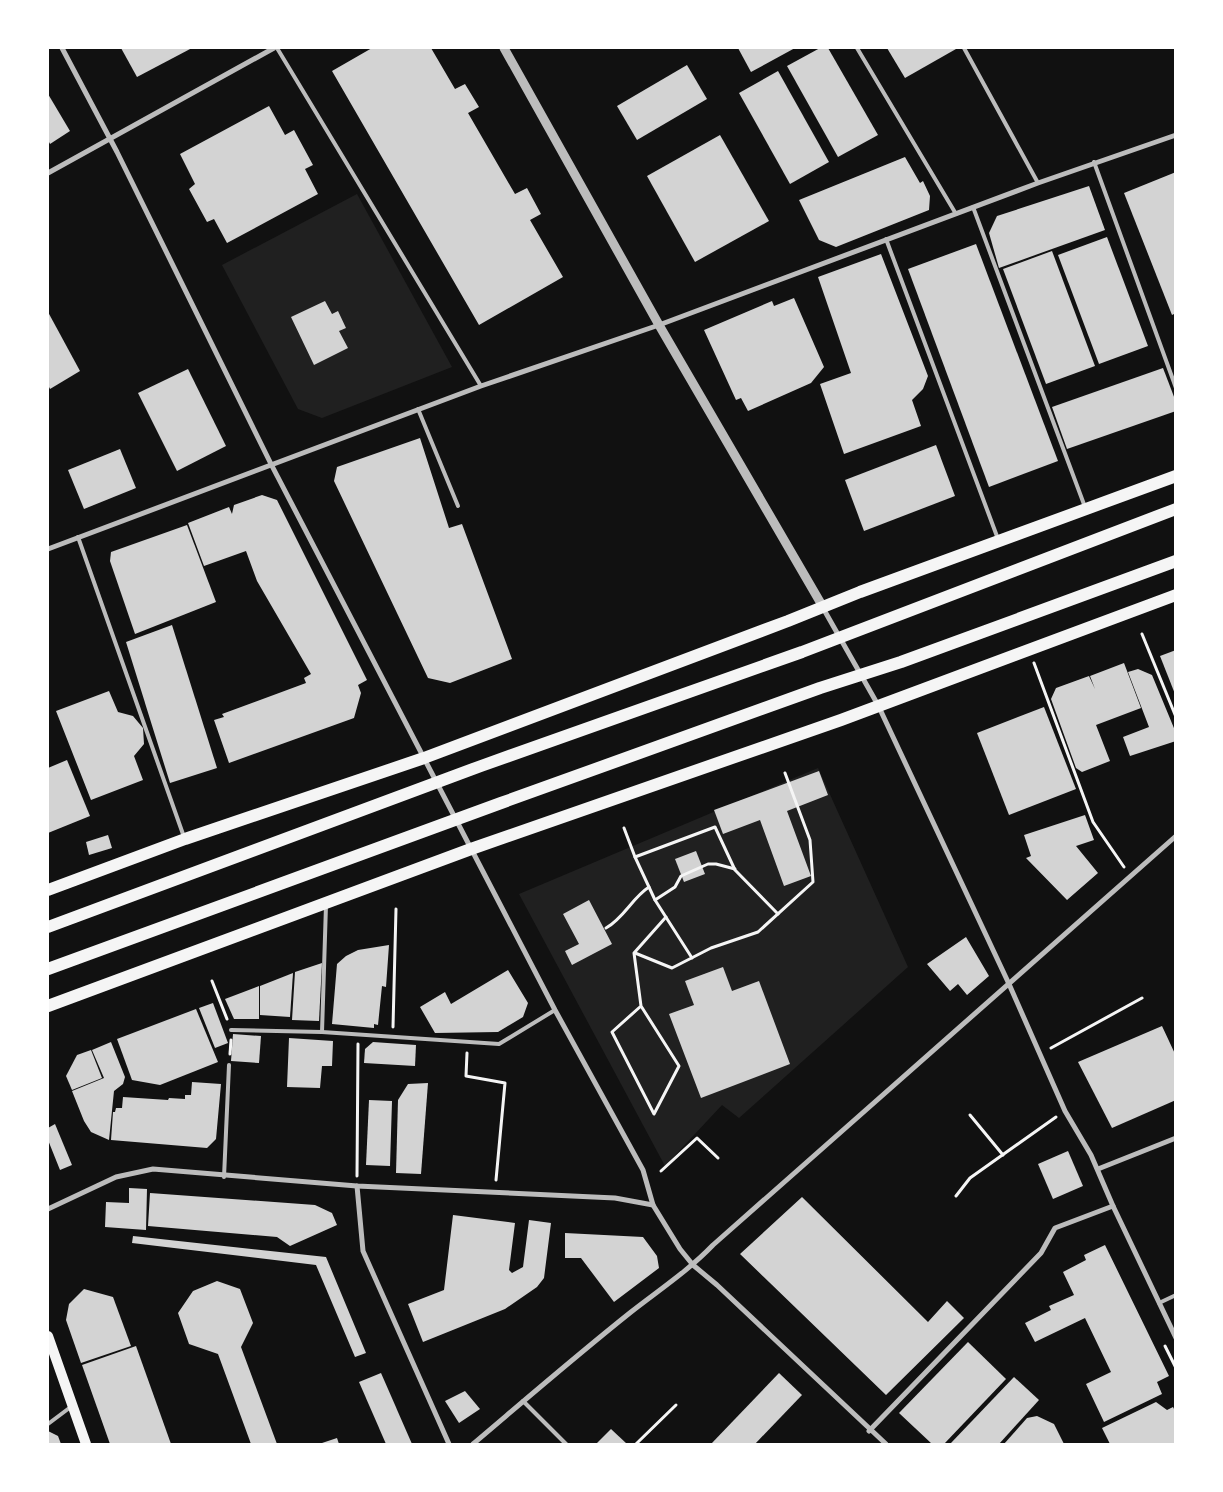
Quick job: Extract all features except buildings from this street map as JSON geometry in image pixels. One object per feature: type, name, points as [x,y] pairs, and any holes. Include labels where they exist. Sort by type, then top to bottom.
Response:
[{"type":"main road","points":[[48,890],[185,839],[424,758],[1176,476]]},
{"type":"main road","points":[[48,927],[802,652],[839,636],[1176,509]]},
{"type":"main road","points":[[48,969],[820,688],[862,675],[1176,561]]},
{"type":"main road","points":[[48,1006],[471,849],[878,705],[1176,595]]},
{"type":"main road","points":[[48,1336],[86,1444]]},
{"type":"street","points":[[62,48],[110,138],[271,464],[555,1010],[643,1170],[653,1205],[680,1249],[693,1265],[717,1285],[869,1431],[886,1444]]},
{"type":"street","points":[[48,173],[276,48]]},
{"type":"street","points":[[504,48],[659,325],[878,705],[1010,984],[1039,1055],[1065,1111],[1098,1169],[1112,1206],[1176,1338]]},
{"type":"street","points":[[48,549],[418,409],[659,325],[1094,162],[1176,135]]},
{"type":"street","points":[[474,1444],[630,1313],[693,1265],[1176,836]]},
{"type":"street","points":[[1098,1169],[1176,1138]]},
{"type":"street","points":[[48,1209],[116,1177],[153,1169],[224,1177],[357,1186],[615,1198],[653,1205]]},
{"type":"street","points":[[357,1186],[363,1251],[449,1444]]},
{"type":"street","points":[[869,1431],[1042,1253],[1055,1228],[1112,1206]]},
{"type":"lane","points":[[276,48],[481,386]]},
{"type":"lane","points":[[857,48],[956,214]]},
{"type":"lane","points":[[964,48],[1038,183]]},
{"type":"lane","points":[[1094,162],[1176,388]]},
{"type":"lane","points":[[973,207],[1086,509]]},
{"type":"lane","points":[[886,239],[999,542]]},
{"type":"lane","points":[[418,409],[458,506]]},
{"type":"lane","points":[[78,537],[185,839]]},
{"type":"lane","points":[[322,1032],[326,904]]},
{"type":"lane","points":[[231,1030],[322,1032],[358,1036],[499,1044],[555,1010]]},
{"type":"lane","points":[[224,1177],[229,1065]]},
{"type":"lane","points":[[1159,1303],[1176,1295]]},
{"type":"lane","points":[[523,1401],[566,1444]]},
{"type":"lane","points":[[48,1424],[72,1406]]},
{"type":"path","points":[[1142,634],[1176,717]]},
{"type":"path","points":[[1029,649],[1093,822],[1130,875]]},
{"type":"path","points":[[634,953],[672,968],[711,948],[758,932],[814,882],[810,840],[785,773]]},
{"type":"path","points":[[635,857],[715,827],[735,870],[778,914]]},
{"type":"path","points":[[624,828],[655,900],[692,958]]},
{"type":"path","points":[[655,900],[675,887],[682,876],[708,864],[716,864],[735,870]]},
{"type":"path","points":[[606,928],[618,922],[642,892],[649,887]]},
{"type":"path","points":[[393,1038],[396,909]]},
{"type":"path","points":[[641,1006],[612,1032],[654,1114],[679,1066],[641,1006],[634,953],[666,917]]},
{"type":"path","points":[[212,981],[231,1030],[229,1065]]},
{"type":"path","points":[[1039,1055],[1142,998]]},
{"type":"path","points":[[357,1186],[358,1036]]},
{"type":"path","points":[[468,1042],[466,1076],[505,1083],[495,1192]]},
{"type":"path","points":[[956,1196],[970,1178],[1065,1111]]},
{"type":"path","points":[[970,1115],[1003,1155]]},
{"type":"path","points":[[661,1172],[697,1138],[718,1158]]},
{"type":"path","points":[[636,1444],[676,1405]]},
{"type":"shaded area","points":[[357,194],[452,367],[322,418],[298,409],[222,265]]},
{"type":"shaded area","points":[[818,768],[908,967],[739,1118],[722,1105],[665,1166],[519,894]]}]
